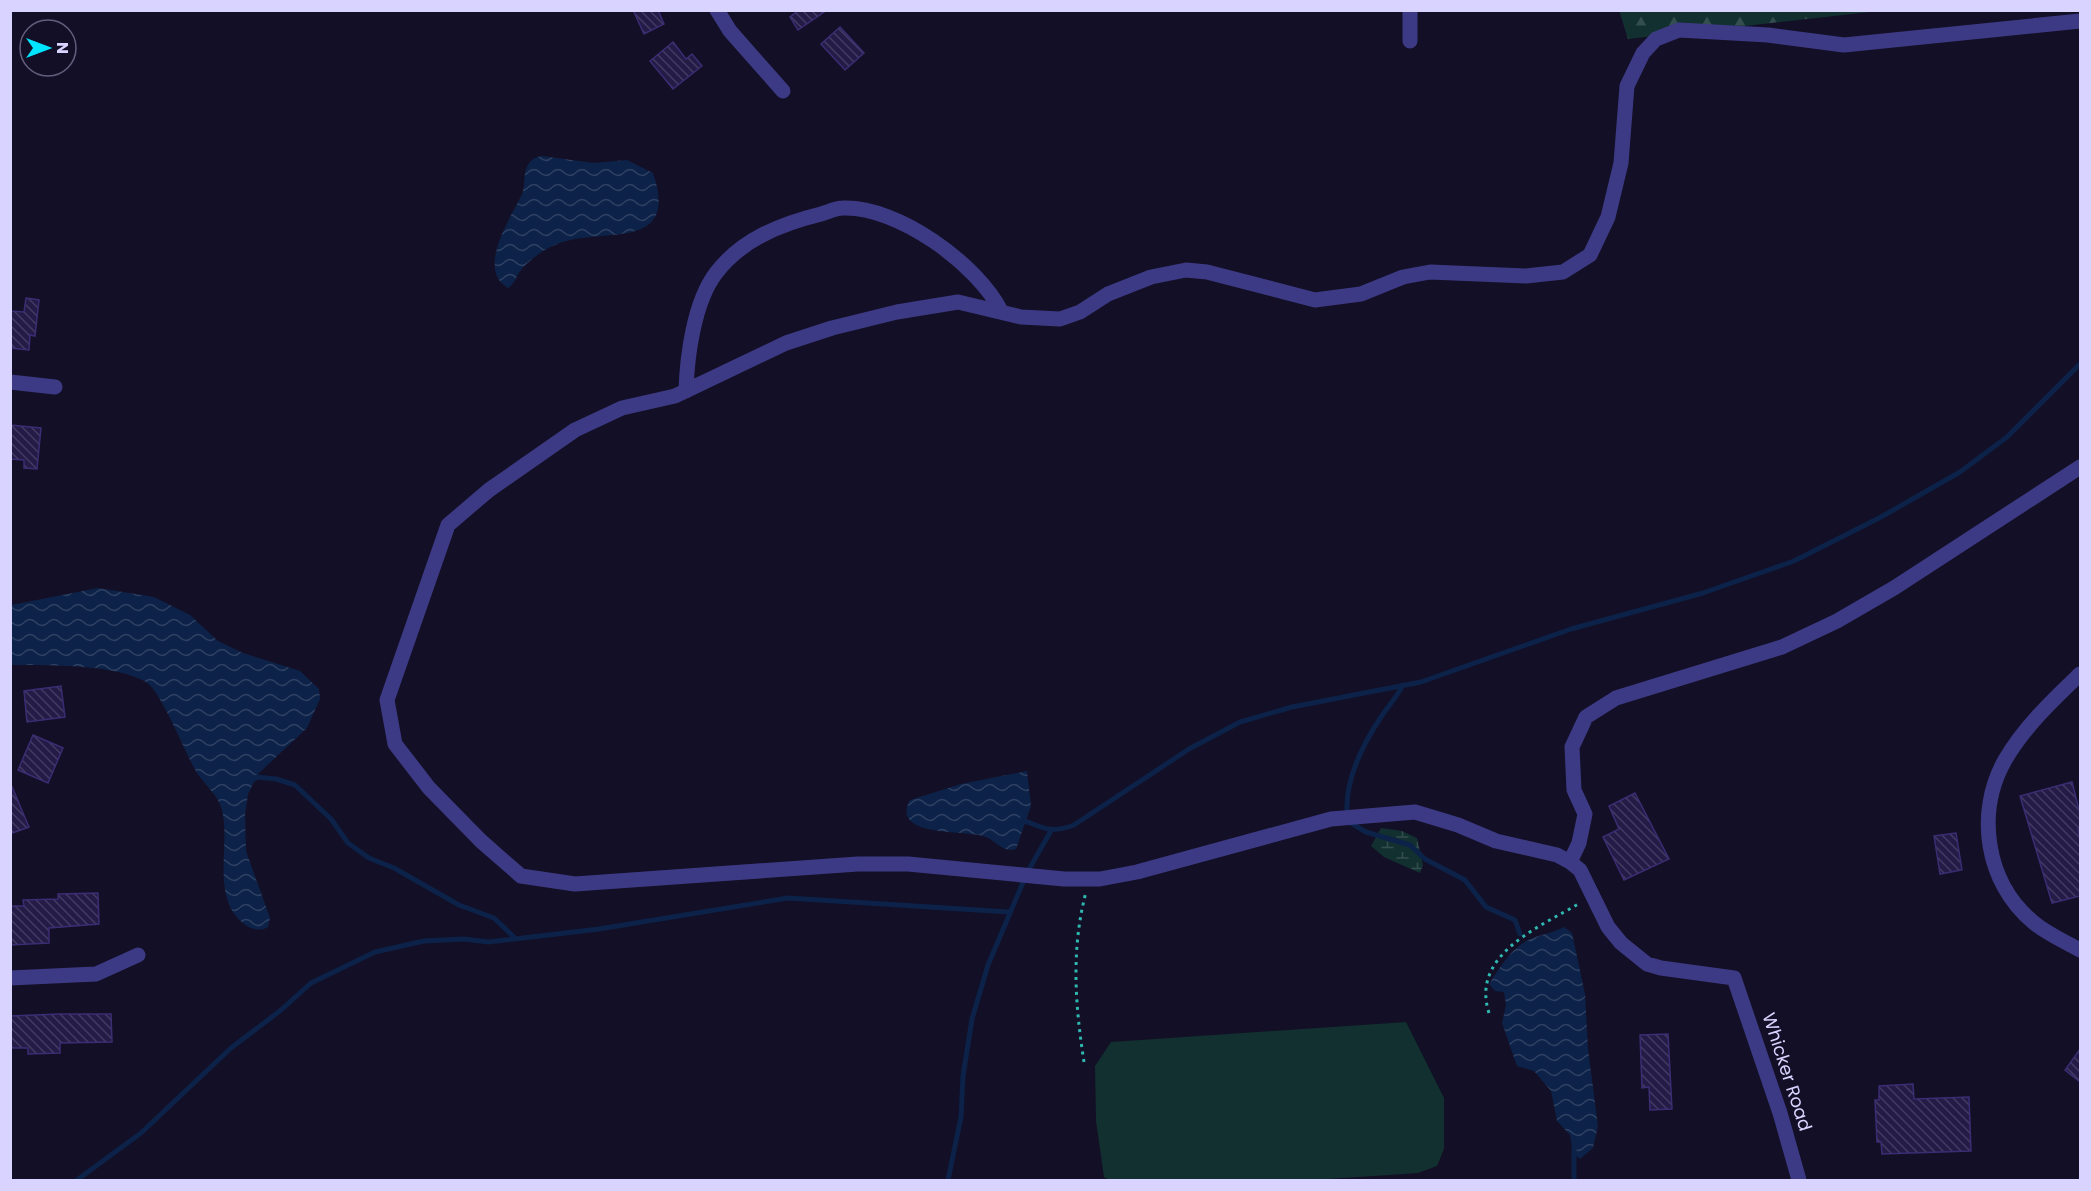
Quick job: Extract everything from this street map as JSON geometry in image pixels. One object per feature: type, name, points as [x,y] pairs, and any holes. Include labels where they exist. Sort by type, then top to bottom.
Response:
[{"type":"street","points":[[717,10],[748,53],[783,91]]},
{"type":"street","points":[[1410,10],[1410,41]]},
{"type":"street","points":[[1593,899],[1580,870],[1557,855],[1515,846],[1415,812],[1331,819],[1137,872],[1089,879],[1044,878],[908,864],[858,864],[575,884],[521,876],[481,841],[429,788],[395,744],[387,700],[448,525],[489,490],[575,430],[622,408],[686,391],[786,343],[843,325],[897,312],[958,302],[1021,316],[1059,319],[1080,312],[1108,294],[1151,277],[1186,270],[1207,272],[1315,300],[1361,294],[1402,277],[1430,272],[1526,276],[1563,272],[1590,255],[1608,217],[1621,163],[1627,86],[1643,53],[1656,39],[1679,30],[1768,35],[1845,45],[2080,21]]},
{"type":"street","points":[[686,391],[687,359],[696,315],[715,273],[752,239],[794,221],[843,208],[883,215],[910,225],[944,248],[993,296],[1001,311]]},
{"type":"street","points":[[10,382],[55,387]]},
{"type":"street","points":[[1570,862],[1579,843],[1585,814],[1574,790],[1572,747],[1586,717],[1616,698],[1782,647],[1837,621],[2000,521],[2080,467]]},
{"type":"street","points":[[2080,674],[2043,710],[2006,759],[1996,779],[1988,822],[1994,866],[2003,886],[2017,906],[2050,935],[2080,950]]},
{"type":"street","name":"Whicker Road","points":[[1593,899],[1608,927],[1621,943],[1647,964],[1660,968],[1734,978],[1780,1113],[1799,1180]]},
{"type":"street","points":[[10,978],[96,974],[138,955]]},
{"type":"path","points":[[1084,1062],[1076,1016],[1074,966],[1078,922],[1089,879]]},
{"type":"path","points":[[1489,1013],[1486,987],[1502,952],[1581,903],[1593,899]]},
{"type":"green space","points":[[1619,10],[1879,11],[1628,39]]},
{"type":"green space","points":[[1381,828],[1402,831],[1417,838],[1423,865],[1420,873],[1384,857],[1371,846]]},
{"type":"green space","points":[[1406,1022],[1444,1098],[1444,1149],[1437,1166],[1418,1173],[1314,1180],[1109,1180],[1104,1177],[1096,1121],[1095,1066],[1111,1042]]},
{"type":"water","points":[[542,156],[594,163],[627,160],[653,173],[659,199],[656,216],[646,227],[631,232],[573,240],[551,247],[528,263],[508,288],[499,279],[495,268],[495,256],[504,228],[522,194],[528,166],[531,161]]},
{"type":"water","points":[[98,588],[154,597],[190,615],[218,641],[243,653],[300,671],[319,689],[320,699],[307,728],[258,774],[248,794],[245,815],[246,851],[270,918],[268,927],[258,930],[247,926],[235,915],[228,902],[224,873],[222,810],[197,773],[166,709],[152,688],[146,682],[133,676],[99,669],[11,665],[11,605]]},
{"type":"water","points":[[1027,771],[1031,806],[1016,849],[1007,850],[983,836],[931,830],[910,820],[907,812],[910,800],[961,784]]},
{"type":"water","points":[[1564,927],[1572,933],[1585,994],[1588,1049],[1598,1126],[1593,1148],[1580,1159],[1573,1153],[1570,1135],[1557,1121],[1551,1091],[1534,1071],[1517,1066],[1502,1023],[1506,1005],[1504,992],[1495,991],[1489,984],[1504,962],[1523,943]]},
{"type":"building","points":[[633,10],[658,10],[664,24],[644,34]]},
{"type":"building","points":[[799,10],[827,10],[798,30],[790,17]]},
{"type":"building","points":[[840,27],[864,53],[845,70],[821,44]]},
{"type":"building","points":[[673,42],[686,59],[692,54],[702,66],[673,89],[650,61]]},
{"type":"building","points":[[26,298],[39,300],[35,336],[30,335],[29,350],[10,348],[10,311],[24,312]]},
{"type":"building","points":[[10,425],[41,428],[37,469],[24,468],[24,460],[10,459]]},
{"type":"building","points":[[61,686],[65,717],[27,722],[24,691]]},
{"type":"building","points":[[33,735],[63,748],[48,783],[18,770]]},
{"type":"building","points":[[10,782],[29,827],[10,834]]},
{"type":"building","points":[[2072,782],[2080,814],[2080,829],[2078,829],[2080,896],[2052,903],[2020,796]]},
{"type":"building","points":[[1635,793],[1669,859],[1624,880],[1603,837],[1619,829],[1609,806]]},
{"type":"building","points":[[1956,833],[1962,870],[1940,874],[1934,836]]},
{"type":"building","points":[[98,893],[99,924],[49,928],[49,943],[10,945],[10,906],[24,906],[23,900],[58,899],[58,894]]},
{"type":"building","points":[[111,1014],[112,1042],[60,1043],[60,1053],[28,1054],[28,1048],[10,1048],[10,1016]]},
{"type":"building","points":[[1668,1034],[1672,1109],[1650,1110],[1649,1087],[1642,1088],[1640,1035]]},
{"type":"building","points":[[2080,1049],[2080,1082],[2065,1070]]},
{"type":"building","points":[[1913,1084],[1914,1099],[1969,1097],[1971,1151],[1882,1154],[1881,1142],[1877,1142],[1875,1100],[1879,1100],[1879,1086]]},
{"type":"waterway","points":[[1021,820],[1051,829],[1074,825],[1189,749],[1240,722],[1292,707],[1421,682],[1571,629],[1703,593],[1794,561],[1881,517],[1960,472],[2007,437],[2080,364]]},
{"type":"waterway","points":[[1347,810],[1349,785],[1357,761],[1374,727],[1403,685]]},
{"type":"waterway","points":[[251,781],[257,777],[276,779],[295,785],[331,819],[348,843],[369,858],[394,868],[459,905],[494,918],[515,938]]},
{"type":"waterway","points":[[1351,823],[1366,832],[1410,845],[1425,859],[1465,880],[1486,907],[1515,920],[1520,934]]},
{"type":"waterway","points":[[1028,871],[1052,829]]},
{"type":"waterway","points":[[948,1180],[961,1117],[963,1076],[972,1019],[988,965],[1024,880]]},
{"type":"waterway","points":[[77,1180],[141,1133],[231,1048],[281,1010],[311,983],[375,952],[424,941],[464,939],[488,942],[599,929],[788,898],[1009,912]]},
{"type":"waterway","points":[[1574,1149],[1574,1180]]}]
